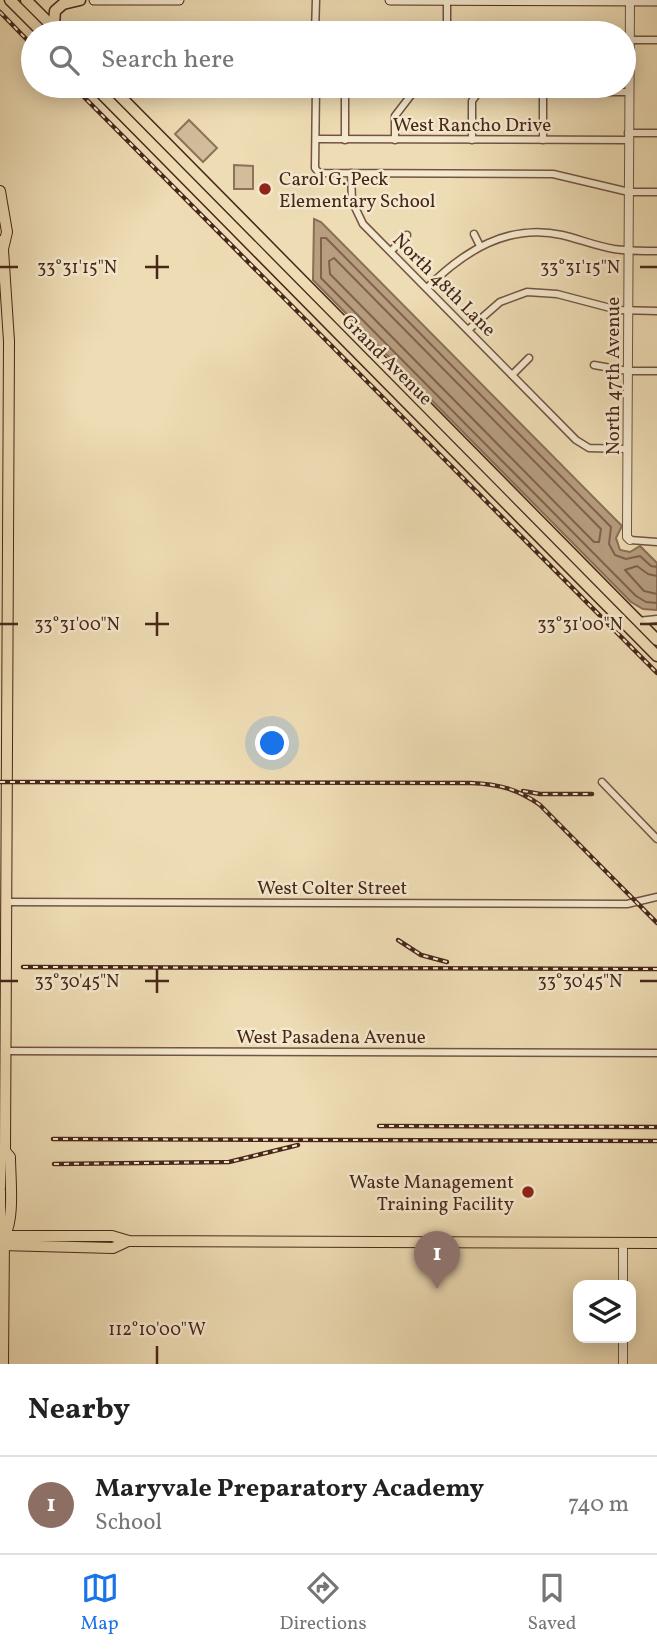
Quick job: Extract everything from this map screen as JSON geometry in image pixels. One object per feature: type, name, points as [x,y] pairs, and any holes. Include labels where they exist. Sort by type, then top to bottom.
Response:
[{"type":"highway","points":[[10,0],[30,20]]},
{"type":"highway","points":[[54,21],[55,11],[63,4],[80,0]]},
{"type":"highway","points":[[30,20],[32,2]]},
{"type":"highway","points":[[32,2],[49,21]]},
{"type":"highway","name":"Grand Avenue","points":[[106,98],[657,656]]},
{"type":"highway","name":"Grand Avenue","points":[[122,98],[638,621],[656,636]]},
{"type":"highway","points":[[604,602],[615,607],[643,635],[656,636]]},
{"type":"main road","points":[[94,0],[179,0]]},
{"type":"main road","points":[[390,0],[657,1]]},
{"type":"main road","points":[[0,191],[7,232],[2,246],[6,902],[5,1151],[1,1157],[0,1229],[4,1364]]},
{"type":"main road","points":[[2,1241],[9,1229],[10,1157],[5,1151]]},
{"type":"main road","points":[[2,1241],[113,1248],[129,1241],[657,1243]]},
{"type":"street","points":[[316,0],[316,21]]},
{"type":"street","points":[[447,0],[447,21]]},
{"type":"street","name":"North 47th Avenue","points":[[628,21],[630,1]]},
{"type":"street","points":[[636,37],[657,40]]},
{"type":"street","points":[[316,98],[316,171],[319,173],[553,174],[629,192],[657,192]]},
{"type":"street","points":[[345,98],[345,139]]},
{"type":"street","points":[[395,140],[395,116],[409,98]]},
{"type":"street","points":[[472,140],[474,98]]},
{"type":"street","points":[[543,98],[543,140]]},
{"type":"street","name":"North 47th Avenue","points":[[629,98],[627,537],[630,540]]},
{"type":"street","name":"West Rancho Drive","points":[[316,139],[543,140],[657,133]]},
{"type":"street","name":"North 48th Lane","points":[[351,173],[352,201],[358,216],[468,330],[582,444],[595,449],[627,449]]},
{"type":"street","points":[[427,288],[452,264],[480,246],[516,234],[545,233],[612,249],[657,251]]},
{"type":"street","points":[[474,234],[480,246]]},
{"type":"street","points":[[391,251],[407,235]]},
{"type":"street","points":[[468,330],[500,302],[527,292],[557,294],[610,309],[657,311]]},
{"type":"street","points":[[512,374],[528,358]]},
{"type":"street","points":[[594,365],[628,371],[657,371]]},
{"type":"street","points":[[630,540],[657,542]]},
{"type":"street","points":[[638,621],[657,619]]},
{"type":"street","points":[[602,782],[657,839]]},
{"type":"street","name":"West Colter Street","points":[[6,902],[627,904],[657,897]]},
{"type":"street","name":"West Pasadena Avenue","points":[[5,1051],[657,1053]]},
{"type":"street","points":[[623,1243],[623,1280]]},
{"type":"street","points":[[623,1343],[623,1364]]},
{"type":"shaded area","points":[[189,120],[217,148],[203,162],[175,134]]},
{"type":"shaded area","points":[[234,165],[253,166],[253,189],[234,189]]},
{"type":"water","points":[[314,219],[321,222],[622,526],[616,538],[620,550],[630,552],[640,546],[657,563],[657,610],[643,609],[631,602],[313,280]]},
{"type":"railway","points":[[0,12],[21,34]]},
{"type":"railway","points":[[85,98],[657,673]]},
{"type":"railway","points":[[0,782],[471,783],[499,786],[516,791],[540,805],[657,923]]},
{"type":"railway","points":[[523,791],[540,794],[592,794]]},
{"type":"railway","points":[[398,940],[421,955],[447,962]]},
{"type":"railway","points":[[23,967],[657,969]]},
{"type":"railway","points":[[379,1126],[657,1127]]},
{"type":"railway","points":[[53,1139],[657,1141]]},
{"type":"railway","points":[[54,1164],[229,1162],[298,1145]]},
{"type":"place","name":"Carol G. Peck Elementary School","points":[[265,189]]},
{"type":"place","name":"Waste Management Training Facility","points":[[528,1192]]},
{"type":"place","name":"Maryvale Preparatory Academy","points":[[437,1289]]}]
